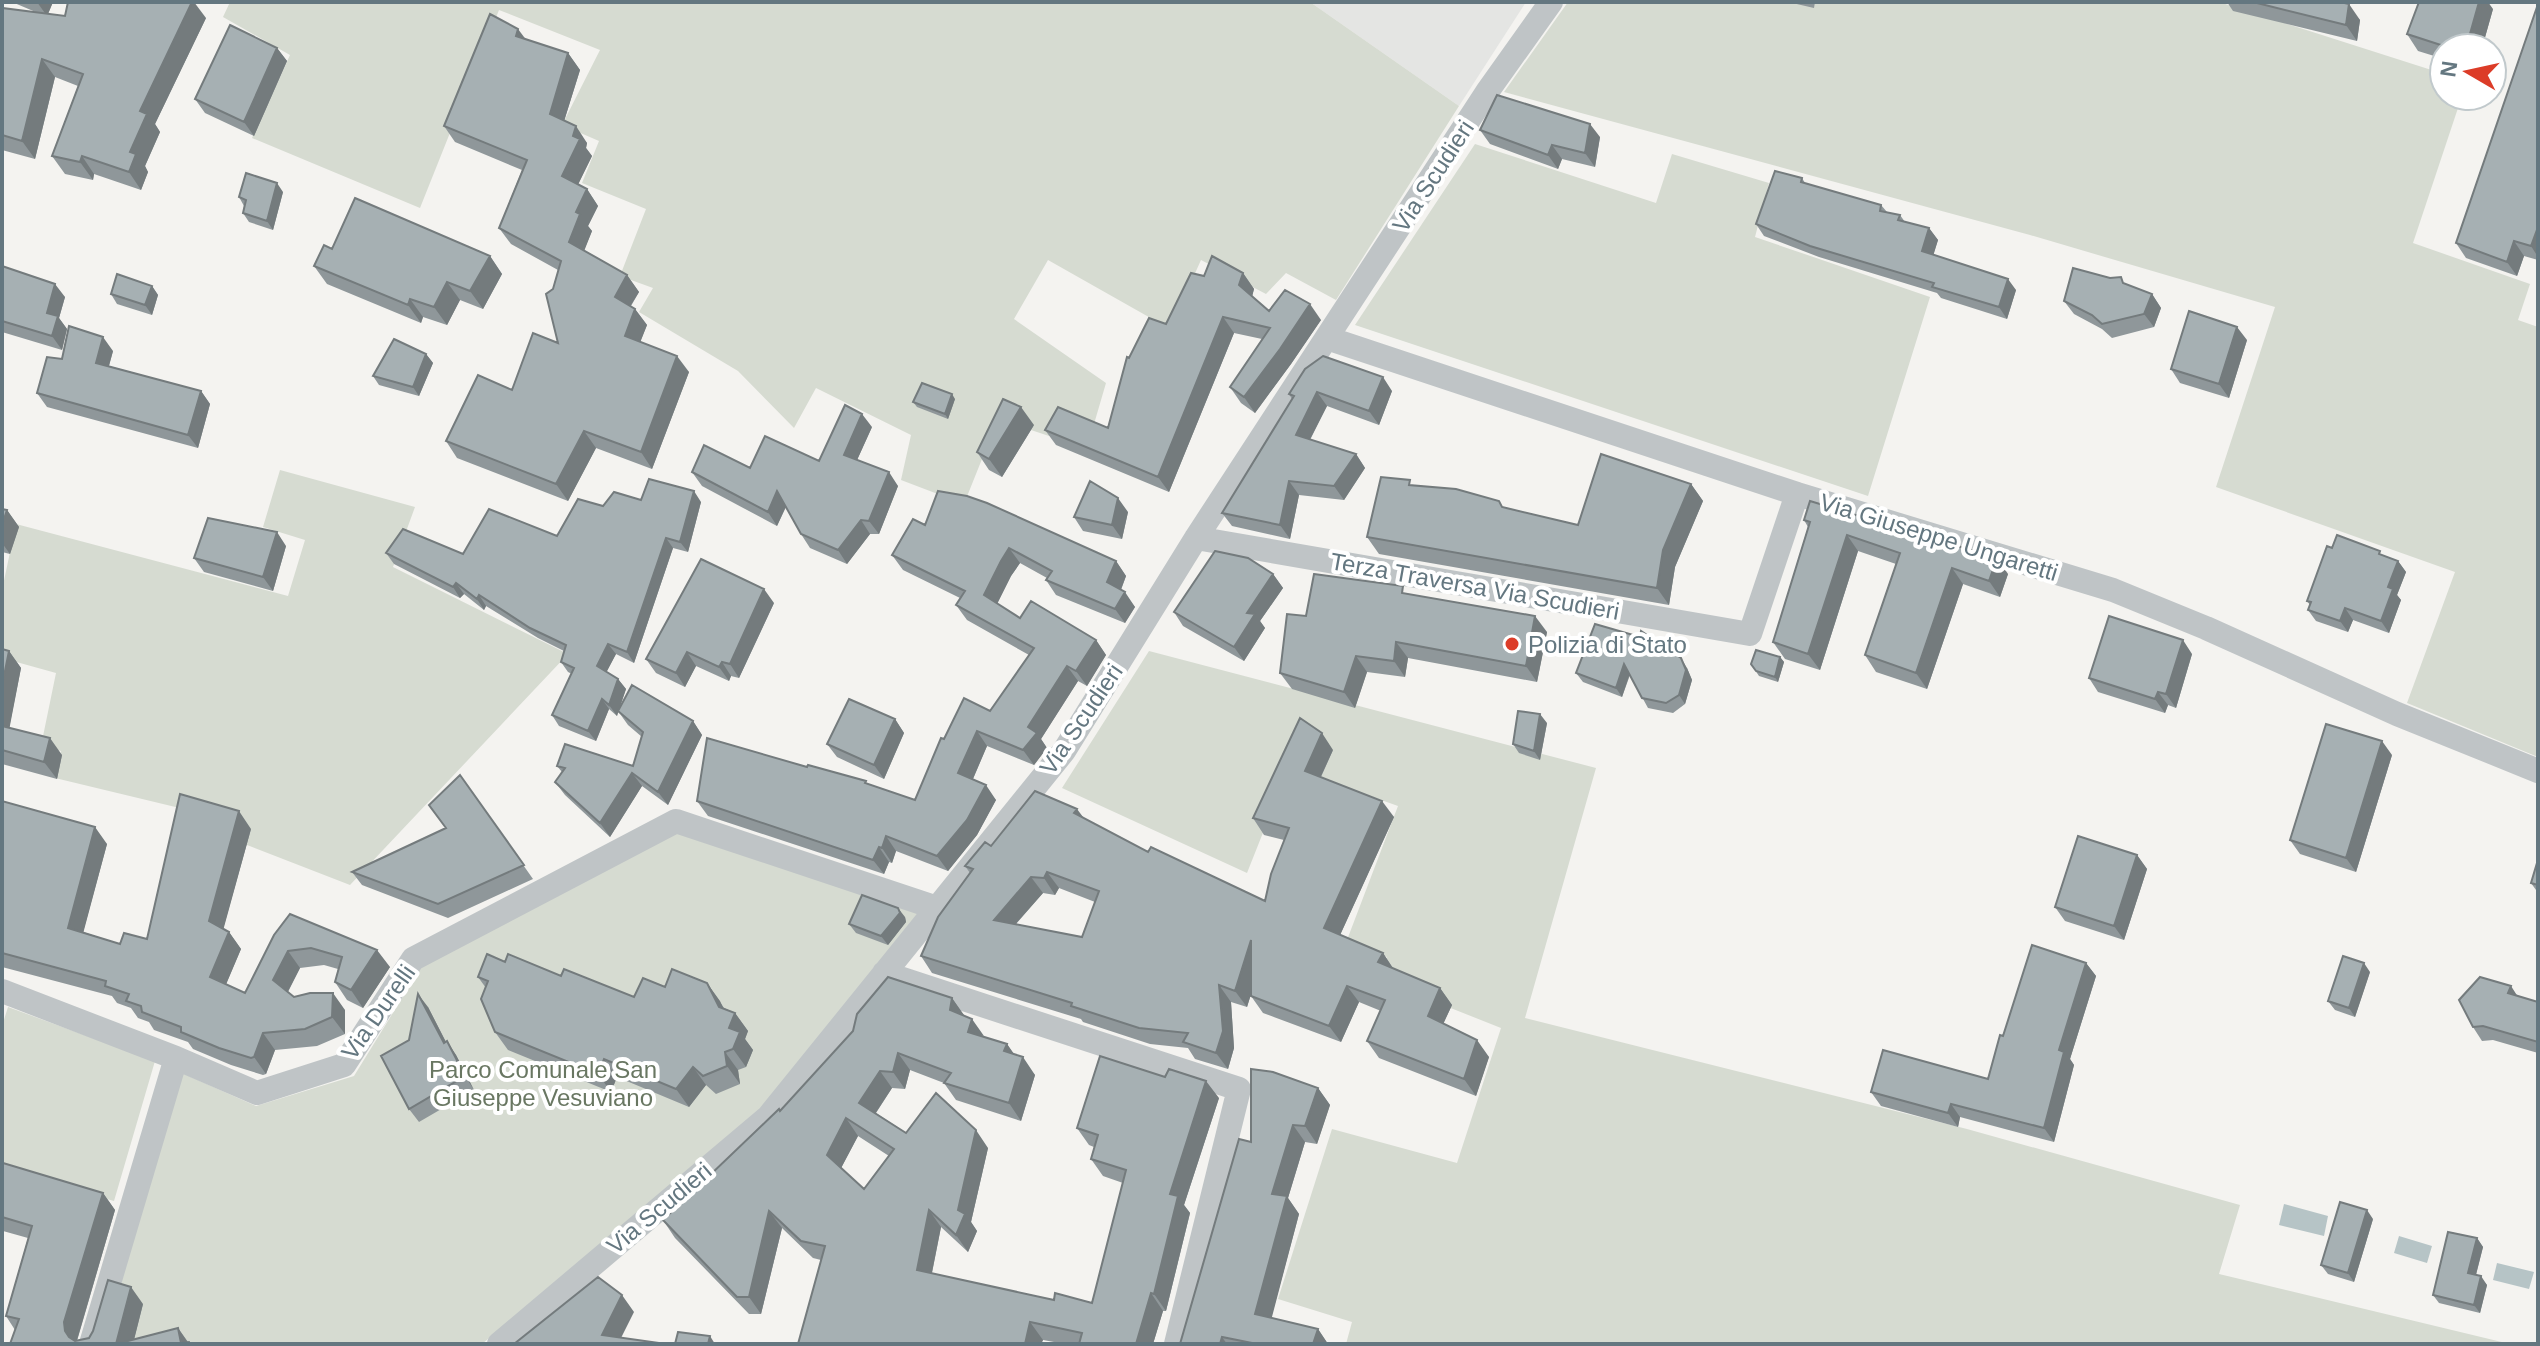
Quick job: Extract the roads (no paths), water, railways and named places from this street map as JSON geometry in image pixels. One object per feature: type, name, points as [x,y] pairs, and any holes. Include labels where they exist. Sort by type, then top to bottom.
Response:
[{"type":"street","name":"Via Scudieri","points":[[499,1344],[768,1117],[1064,751],[1196,538],[1487,92],[1551,2]]},
{"type":"street","name":"Via Giuseppe Ungaretti","points":[[1327,338],[1797,494],[2113,590],[2397,714],[2538,771]]},
{"type":"street","name":"Terza Traversa Via Scudieri","points":[[1196,538],[1750,634],[1797,494]]},
{"type":"street","name":"Via Durelli","points":[[2,991],[176,1058],[257,1093],[344,1065],[413,959],[676,821],[937,908]]},
{"type":"street","points":[[884,973],[1239,1089],[1176,1344]]},
{"type":"street","points":[[91,1344],[176,1058]]},
{"type":"place","name":"Polizia di Stato","points":[[1512,644]]},
{"type":"park label","name":"Parco Comunale San Giuseppe Vesuviano","points":[[543,1083]]}]
